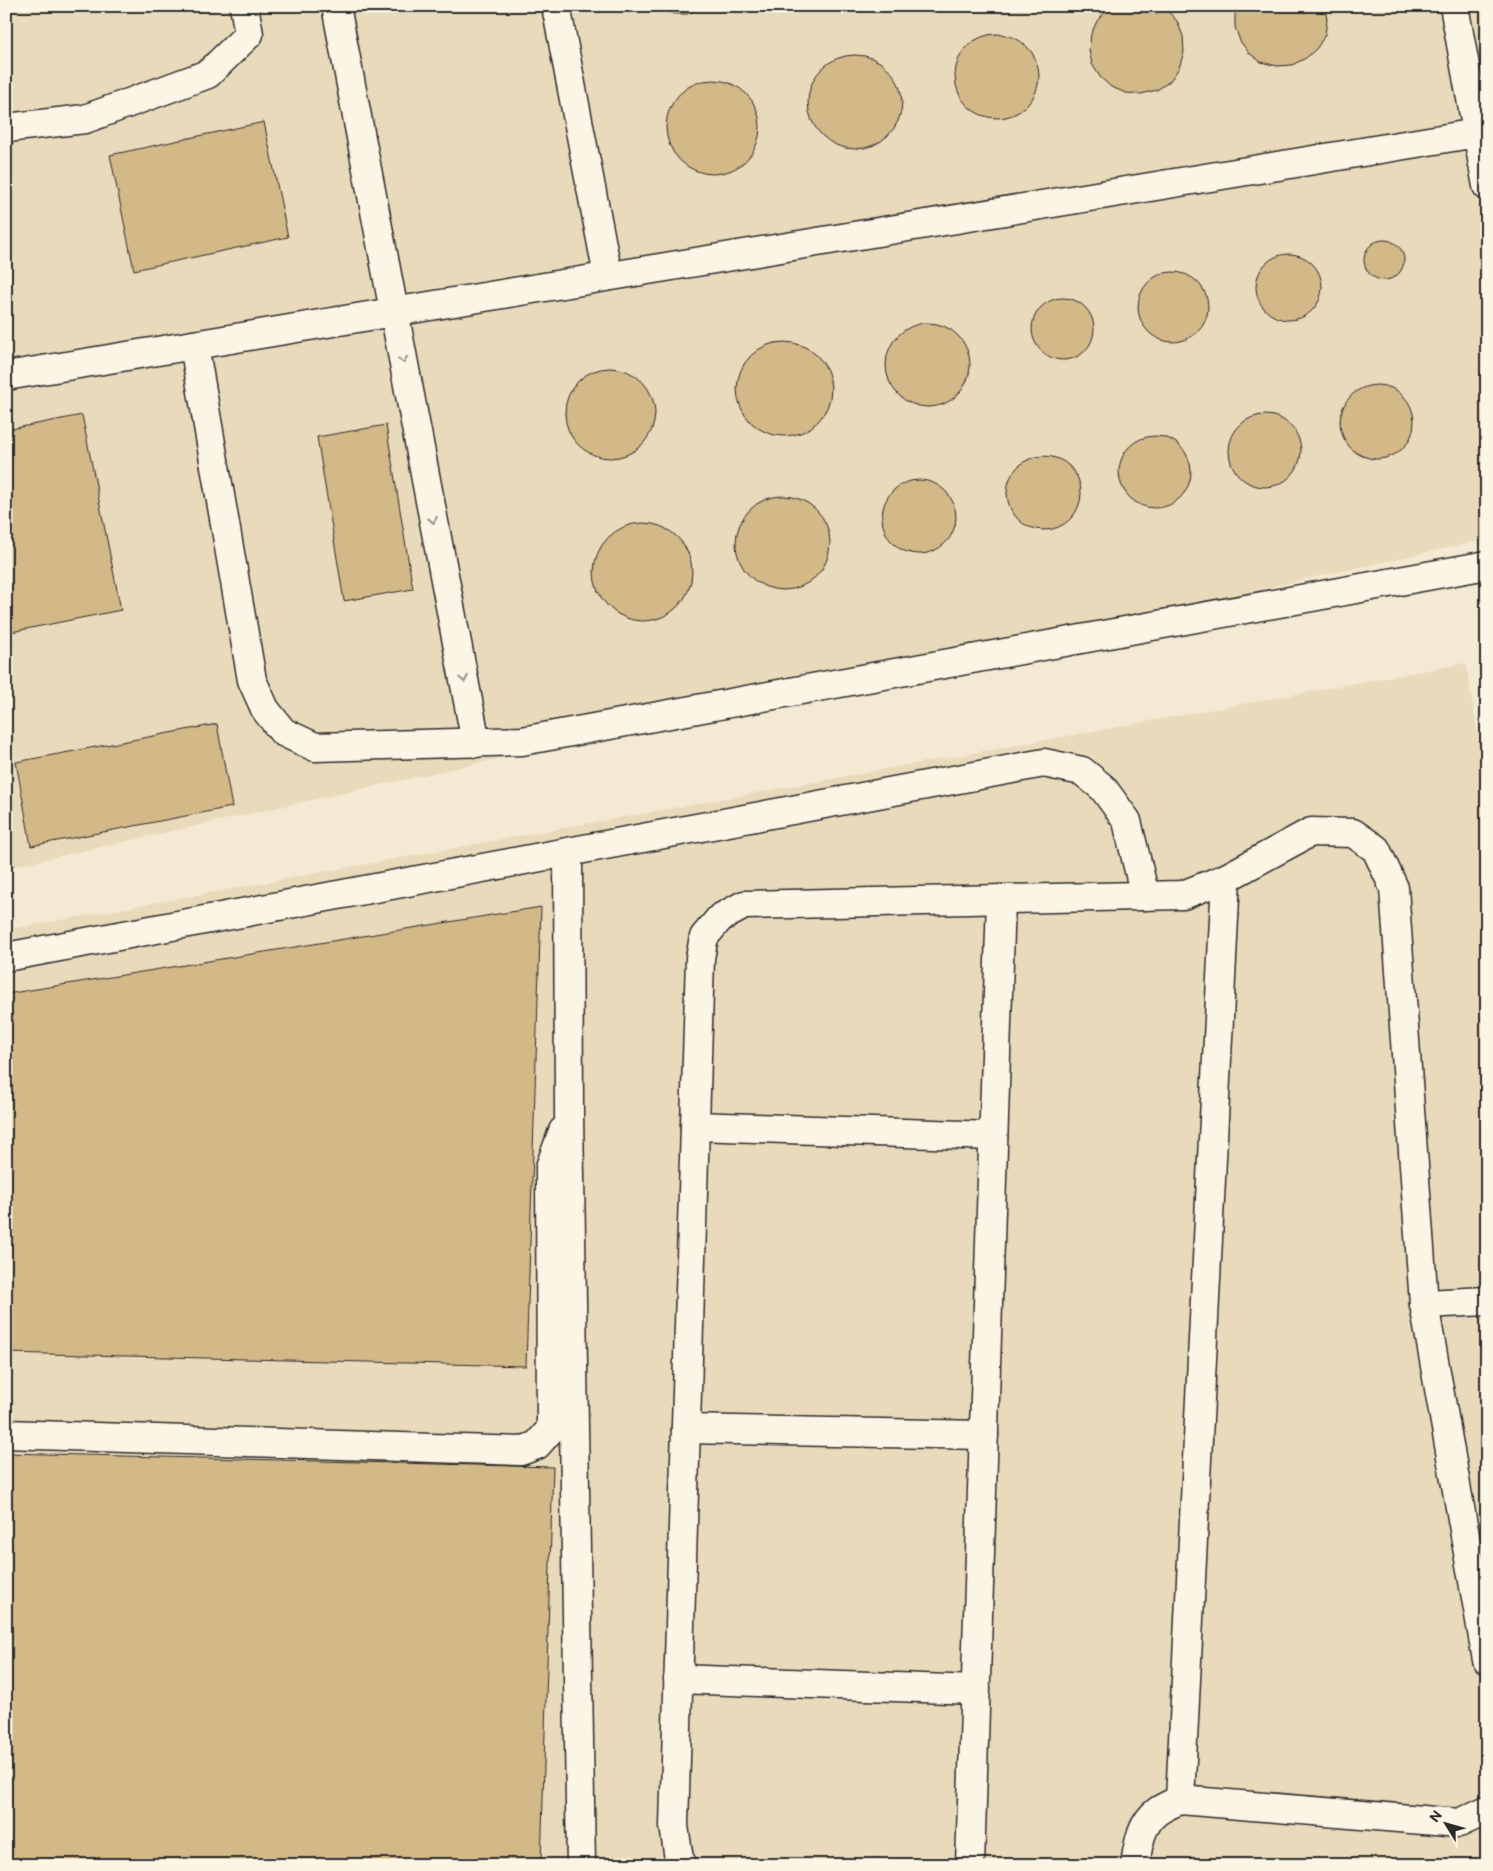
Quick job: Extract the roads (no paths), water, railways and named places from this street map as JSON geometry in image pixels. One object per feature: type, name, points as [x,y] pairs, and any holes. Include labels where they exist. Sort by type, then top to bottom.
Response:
[{"type":"lane","points":[[6,128],[85,120],[208,74],[249,34],[244,6]]},
{"type":"lane","points":[[336,6],[476,743]]},
{"type":"lane","points":[[556,6],[608,276]]},
{"type":"lane","points":[[1454,6],[1487,186]]},
{"type":"lane","points":[[6,376],[1477,133]]},
{"type":"lane","points":[[194,345],[252,680],[265,708],[283,732],[315,747],[522,741],[1487,565]]},
{"type":"lane","points":[[6,957],[1044,762],[1082,771],[1103,788],[1127,821],[1145,896]]},
{"type":"lane","points":[[683,1865],[679,1859],[674,1826],[700,958],[704,937],[720,918],[744,905],[1183,895],[1226,878],[1311,832],[1353,833],[1376,849],[1394,888],[1424,1304],[1487,1660]]},
{"type":"lane","points":[[568,852],[569,1114],[581,1865]]},
{"type":"lane","points":[[1180,1800],[1226,878]]},
{"type":"lane","points":[[970,1865],[1001,899]]},
{"type":"lane","points":[[6,1434],[521,1451],[537,1445],[551,1428],[550,1168],[569,1114]]},
{"type":"lane","points":[[695,1126],[993,1136]]},
{"type":"lane","points":[[1424,1304],[1487,1301]]},
{"type":"lane","points":[[686,1429],[984,1435]]},
{"type":"lane","points":[[678,1679],[976,1690]]},
{"type":"lane","points":[[1135,1865],[1137,1848],[1143,1829],[1157,1811],[1180,1800],[1460,1823],[1487,1810]]}]
